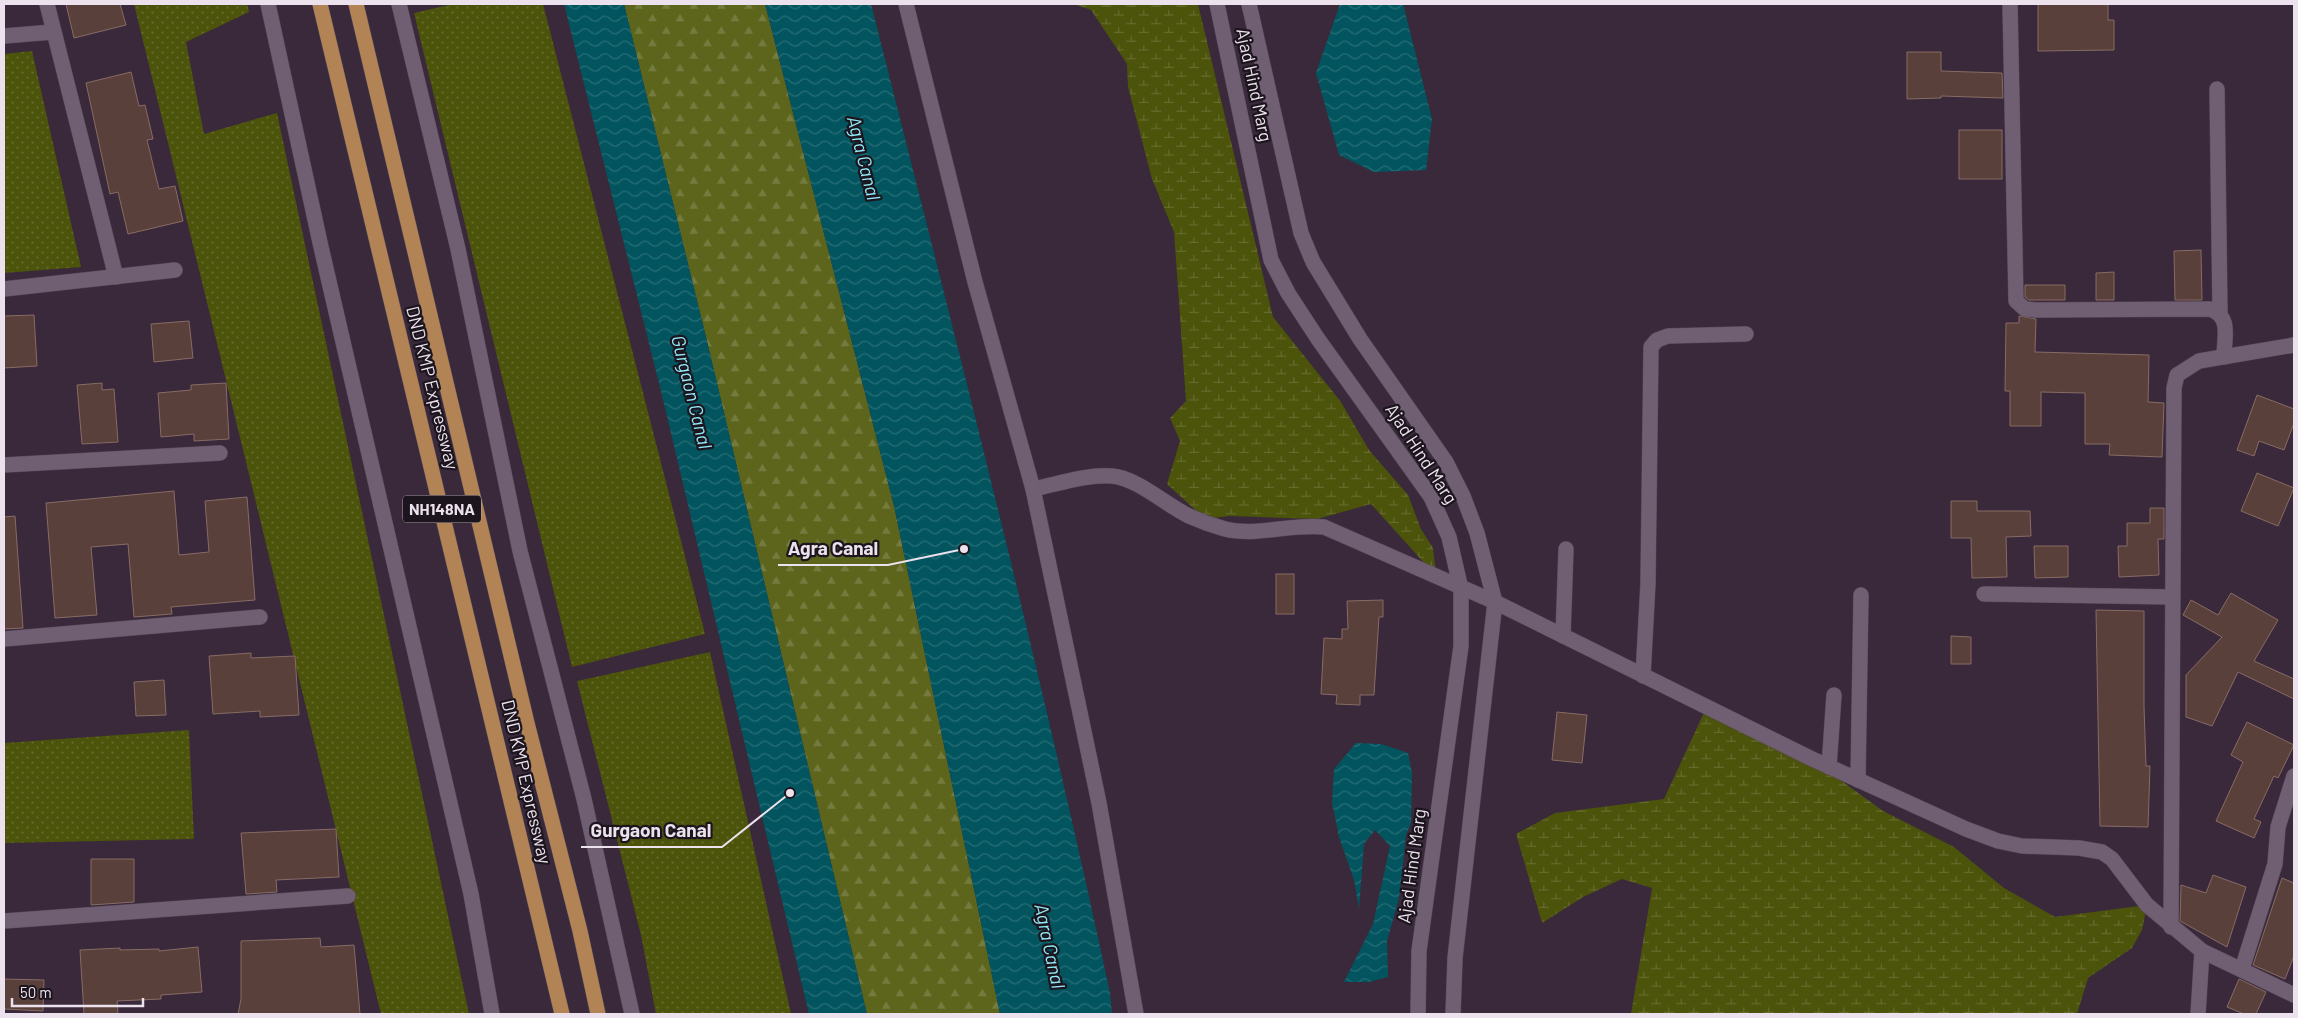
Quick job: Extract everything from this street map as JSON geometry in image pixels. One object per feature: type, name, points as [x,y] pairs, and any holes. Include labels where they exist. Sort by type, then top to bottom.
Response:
[{"type":"highway","name":"DND KMP Expressway","points":[[320,4],[562,1014]]},
{"type":"highway","name":"DND KMP Expressway","points":[[356,4],[527,723],[580,931],[598,1014]]},
{"type":"street","points":[[47,4],[116,277]]},
{"type":"street","points":[[268,4],[283,65],[321,247],[469,885],[492,1014]]},
{"type":"street","points":[[399,4],[458,249],[520,551],[584,799],[632,1014]]},
{"type":"street","points":[[906,4],[975,282],[1033,489],[1099,803],[1136,1014]]},
{"type":"street","name":"Ajad Hind Marg","points":[[1217,4],[1271,260],[1288,293],[1318,339],[1432,498],[1449,537],[1461,589],[1461,646],[1419,951],[1418,1014]]},
{"type":"street","points":[[1249,4],[1301,233],[1313,262],[1360,339],[1446,462],[1463,496],[1477,533],[1495,602],[1455,958],[1453,1014]]},
{"type":"street","points":[[2010,4],[2015,297],[2019,306],[2025,309],[2036,310],[2210,309],[2220,312]]},
{"type":"street","points":[[4,36],[53,32]]},
{"type":"street","points":[[2217,89],[2220,312],[2225,320],[2224,357]]},
{"type":"street","points":[[4,289],[175,270]]},
{"type":"street","points":[[1644,676],[1648,583],[1651,347],[1657,340],[1668,336],[1746,334]]},
{"type":"street","points":[[2171,927],[2174,388],[2177,375],[2199,361],[2294,346]]},
{"type":"street","points":[[4,465],[220,453]]},
{"type":"street","points":[[1033,489],[1094,477],[1113,476],[1127,480],[1189,516],[1225,529],[1240,532],[1309,525],[1324,527],[1461,589],[1495,602],[1829,767],[1966,829],[1998,841],[2022,846],[2079,848],[2102,852],[2112,859],[2147,905],[2202,951],[2294,995]]},
{"type":"street","points":[[1564,636],[1566,549]]},
{"type":"street","points":[[1984,594],[2172,597]]},
{"type":"street","points":[[1858,780],[1861,595]]},
{"type":"street","points":[[4,639],[260,617]]},
{"type":"street","points":[[1829,767],[1834,695]]},
{"type":"street","points":[[2242,969],[2275,864],[2278,827],[2294,776]]},
{"type":"street","points":[[4,921],[348,896]]},
{"type":"street","points":[[2198,1014],[2202,951]]},
{"type":"green space","points":[[134,4],[247,4],[249,12],[186,42],[204,134],[277,113],[469,1014],[381,1014]]},
{"type":"green space","points":[[453,4],[543,4],[705,634],[572,667],[414,13]]},
{"type":"green space","points":[[624,4],[765,4],[894,506],[1000,1014],[867,1014],[706,337]]},
{"type":"green space","points":[[1074,4],[1198,4],[1273,317],[1341,402],[1369,450],[1408,495],[1421,529],[1433,548],[1436,576],[1371,504],[1317,519],[1229,516],[1205,519],[1167,484],[1180,441],[1170,418],[1186,401],[1174,232],[1152,179],[1128,87],[1127,64],[1091,10]]},
{"type":"green space","points":[[32,51],[81,267],[4,273],[4,54]]},
{"type":"green space","points":[[710,652],[791,1014],[656,1014],[641,935],[577,681]]},
{"type":"green space","points":[[1707,706],[1810,758],[1883,811],[1954,847],[2004,888],[2055,917],[2147,905],[2142,930],[2132,948],[2088,978],[2077,1014],[1631,1014],[1652,888],[1622,879],[1583,897],[1542,923],[1516,834],[1555,813],[1664,799]]},
{"type":"green space","points":[[189,730],[194,839],[4,843],[4,743]]},
{"type":"water","points":[[564,4],[624,4],[706,337],[867,1014],[809,1014],[660,387]]},
{"type":"water","points":[[765,4],[871,4],[1025,621],[1083,869],[1110,993],[1112,1014],[1000,1014],[894,506]]},
{"type":"water","points":[[1340,4],[1403,4],[1432,119],[1426,170],[1374,172],[1339,155],[1316,73]]},
{"type":"water","points":[[1356,743],[1381,744],[1408,753],[1412,773],[1411,823],[1406,835],[1399,898],[1387,941],[1388,977],[1369,982],[1344,982],[1373,924],[1390,846],[1375,830],[1364,844],[1359,909],[1354,880],[1339,837],[1332,803],[1334,769]]},
{"type":"building","points":[[66,4],[120,4],[126,25],[74,38]]},
{"type":"building","points":[[2038,4],[2108,4],[2108,20],[2114,20],[2114,50],[2038,51]]},
{"type":"building","points":[[1907,52],[1941,52],[1941,71],[2002,73],[2003,98],[1941,96],[1941,98],[1907,99]]},
{"type":"building","points":[[131,72],[139,106],[145,105],[153,139],[147,140],[159,189],[175,186],[183,221],[128,234],[118,192],[110,194],[86,83]]},
{"type":"building","points":[[1959,130],[2002,130],[2002,179],[1959,179]]},
{"type":"building","points":[[2201,250],[2202,300],[2175,300],[2174,251]]},
{"type":"building","points":[[2114,272],[2114,300],[2096,300],[2096,273]]},
{"type":"building","points":[[2025,285],[2065,285],[2065,300],[2029,300],[2025,297]]},
{"type":"building","points":[[34,315],[37,366],[4,368],[4,316]]},
{"type":"building","points":[[2019,316],[2036,319],[2035,352],[2149,355],[2148,402],[2164,403],[2162,457],[2109,455],[2110,444],[2085,444],[2085,393],[2041,392],[2041,426],[2010,426],[2010,391],[2005,391],[2006,323],[2019,323]]},
{"type":"building","points":[[189,321],[193,358],[154,362],[151,324]]},
{"type":"building","points":[[102,383],[102,390],[114,389],[118,442],[82,444],[77,385]]},
{"type":"building","points":[[226,383],[229,439],[194,441],[194,434],[161,437],[158,393],[191,390],[191,385]]},
{"type":"building","points":[[2257,395],[2294,409],[2294,423],[2284,450],[2259,441],[2254,456],[2237,450]]},
{"type":"building","points":[[2257,473],[2294,488],[2278,526],[2241,511]]},
{"type":"building","points":[[174,491],[179,555],[209,552],[205,501],[247,497],[255,600],[171,607],[172,614],[134,617],[128,544],[91,547],[97,615],[55,618],[46,503]]},
{"type":"building","points":[[1951,501],[1977,501],[1977,511],[2030,511],[2031,536],[2006,537],[2007,577],[1972,578],[1971,538],[1951,538]]},
{"type":"building","points":[[2150,508],[2164,508],[2164,539],[2158,539],[2159,575],[2119,577],[2118,546],[2127,546],[2127,523],[2150,523]]},
{"type":"building","points":[[15,516],[23,628],[4,629],[4,517]]},
{"type":"building","points":[[2034,546],[2068,546],[2068,577],[2035,578]]},
{"type":"building","points":[[1276,574],[1294,574],[1294,614],[1276,614]]},
{"type":"building","points":[[2231,593],[2278,620],[2254,661],[2294,679],[2294,699],[2238,672],[2212,726],[2186,717],[2186,675],[2222,637],[2183,615],[2191,600],[2218,615]]},
{"type":"building","points":[[1383,600],[1383,617],[1379,617],[1374,695],[1360,695],[1360,705],[1336,704],[1337,695],[1321,694],[1324,638],[1342,639],[1342,629],[1348,629],[1347,601]]},
{"type":"building","points":[[2096,610],[2144,611],[2146,766],[2150,766],[2148,827],[2100,826]]},
{"type":"building","points":[[1951,636],[1971,637],[1971,664],[1951,664]]},
{"type":"building","points":[[251,653],[251,658],[295,656],[299,715],[260,717],[260,711],[213,714],[209,656]]},
{"type":"building","points":[[164,680],[166,715],[136,716],[134,682]]},
{"type":"building","points":[[1557,712],[1587,715],[1582,763],[1552,760]]},
{"type":"building","points":[[2247,722],[2294,745],[2278,778],[2274,776],[2254,819],[2261,822],[2254,838],[2216,821],[2243,762],[2231,755]]},
{"type":"building","points":[[336,829],[339,877],[276,880],[277,892],[246,894],[241,833]]},
{"type":"building","points":[[91,859],[134,859],[134,902],[91,905]]},
{"type":"building","points":[[2213,875],[2246,887],[2227,947],[2180,921],[2181,885],[2206,893]]},
{"type":"building","points":[[2282,878],[2294,883],[2294,956],[2285,979],[2253,965]]},
{"type":"building","points":[[320,938],[321,947],[354,945],[360,1014],[238,1014],[241,999],[241,941]]},
{"type":"building","points":[[198,947],[202,992],[161,995],[161,999],[117,1001],[118,1014],[84,1014],[80,950],[120,948],[120,950],[159,949],[159,951]]},
{"type":"building","points":[[4,979],[44,980],[43,1011],[4,1009]]},
{"type":"building","points":[[2239,979],[2266,992],[2256,1014],[2244,1014],[2227,1007]]},
{"type":"place","name":"Agra Canal","points":[[964,549]]},
{"type":"place","name":"Gurgaon Canal","points":[[790,793]]}]
